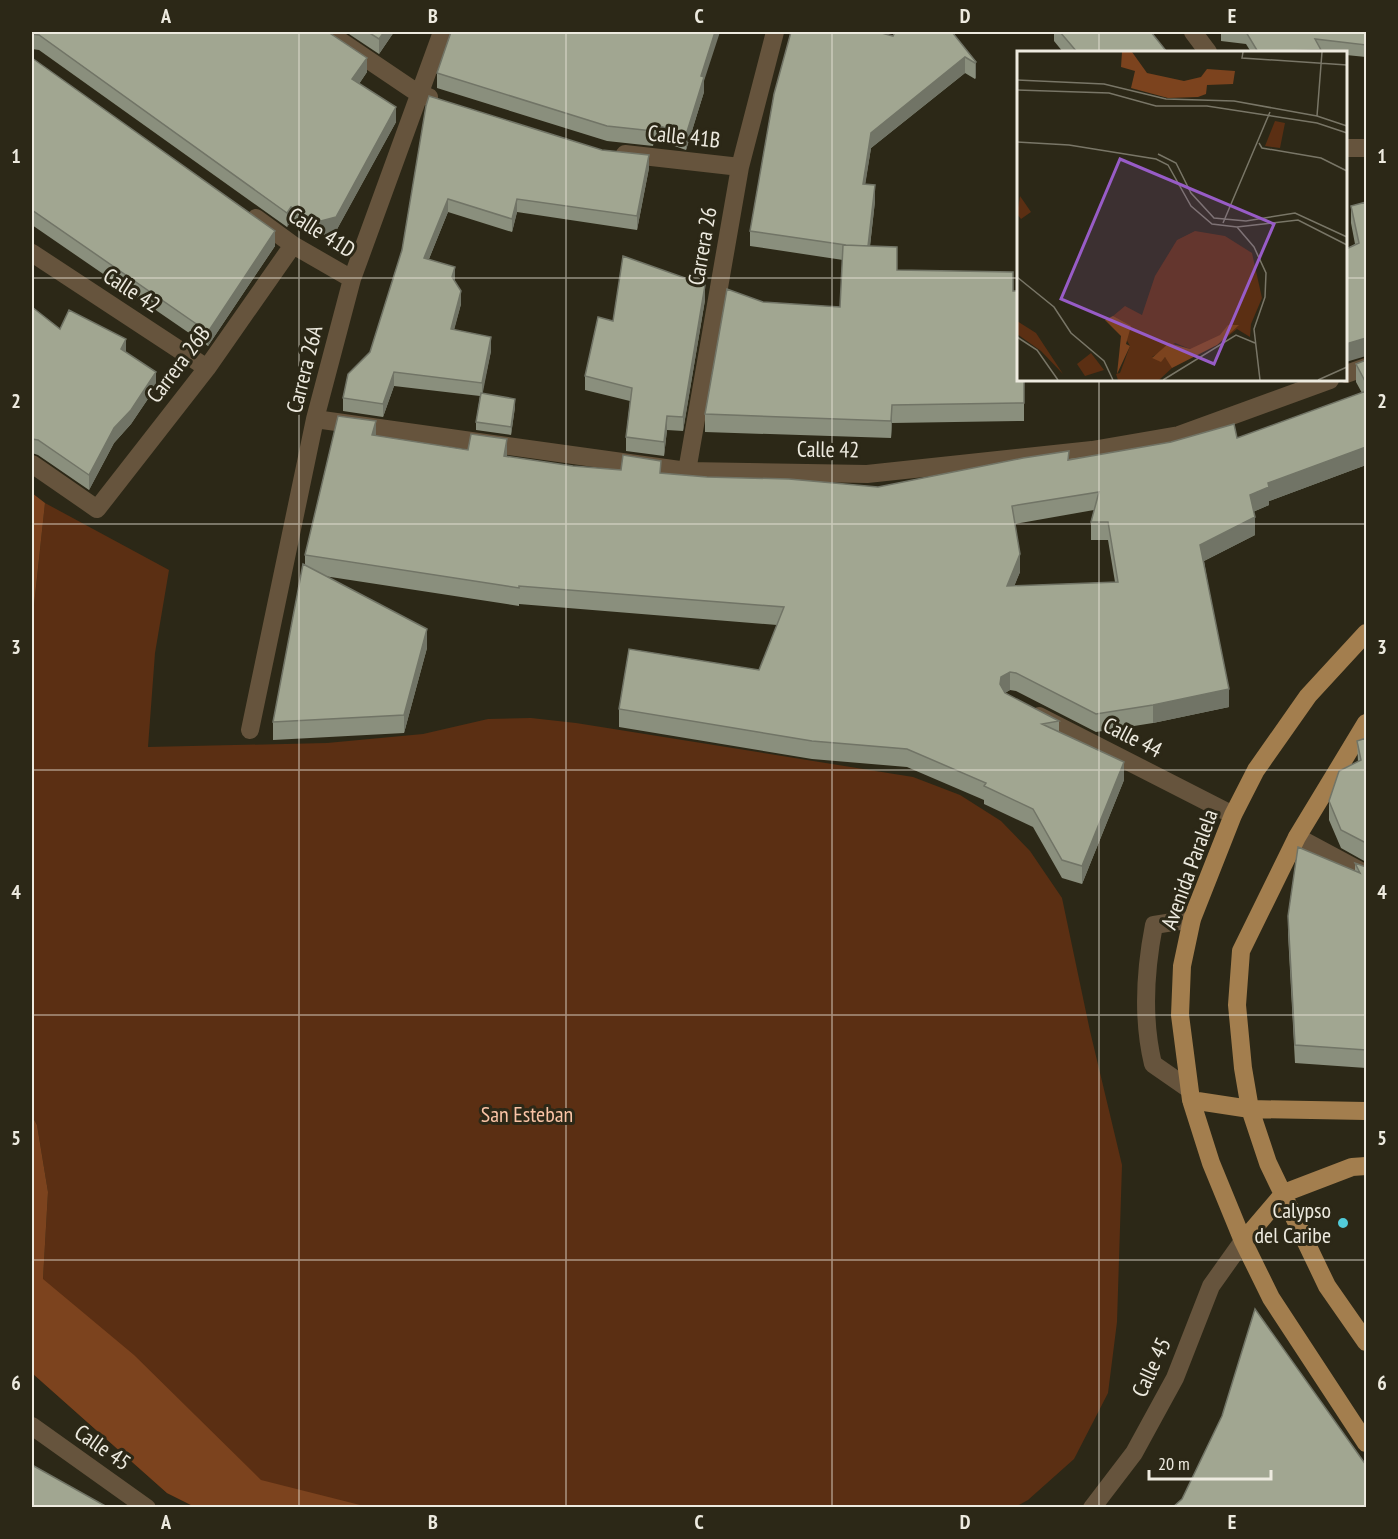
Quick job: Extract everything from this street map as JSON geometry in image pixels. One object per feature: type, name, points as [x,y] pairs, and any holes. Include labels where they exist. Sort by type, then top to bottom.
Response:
[{"type":"main road","name":"Avenida Paralela","points":[[1366,633],[1308,696],[1256,770],[1233,815],[1192,919],[1182,966],[1180,1016],[1190,1095],[1211,1163],[1243,1241],[1271,1298],[1366,1443]]},
{"type":"main road","points":[[1365,726],[1297,837],[1241,951],[1237,1005],[1243,1068],[1250,1109],[1268,1163],[1284,1192],[1327,1286],[1366,1342]]},
{"type":"main road","points":[[1190,1095],[1250,1109],[1366,1111]]},
{"type":"main road","points":[[1243,1241],[1284,1192],[1352,1167],[1366,1166]]},
{"type":"street","points":[[327,32],[419,94],[441,101]]},
{"type":"street","name":"Carrera 26A","points":[[250,730],[315,419],[352,279],[442,32]]},
{"type":"street","name":"Carrera 26","points":[[687,471],[740,167],[775,32]]},
{"type":"street","points":[[1193,32],[1207,51]]},
{"type":"street","points":[[1347,148],[1366,148]]},
{"type":"street","name":"Calle 41B","points":[[605,152],[740,167]]},
{"type":"street","name":"Calle 41D","points":[[245,210],[293,245],[352,279]]},
{"type":"street","name":"Carrera 26B","points":[[32,464],[97,509],[207,368],[293,245]]},
{"type":"street","name":"Calle 42","points":[[32,253],[207,368]]},
{"type":"street","points":[[1347,374],[1366,367]]},
{"type":"street","name":"Calle 42","points":[[315,419],[687,471],[867,474],[1092,450],[1179,435],[1327,381]]},
{"type":"street","name":"Calle 44","points":[[1022,707],[1233,815]]},
{"type":"street","points":[[1297,837],[1366,874]]},
{"type":"street","points":[[1190,1095],[1153,1064],[1146,1035],[1146,996],[1147,957],[1154,925],[1192,919]]},
{"type":"street","name":"Calle 45","points":[[1092,1508],[1134,1453],[1175,1378],[1211,1286],[1243,1241]]},
{"type":"street","name":"Calle 45","points":[[32,1426],[147,1508]]},
{"type":"green space","name":"San Esteban","points":[[45,503],[169,570],[155,653],[148,747],[327,743],[423,734],[488,719],[531,718],[576,723],[913,777],[960,795],[1001,821],[1030,851],[1062,898],[1090,1031],[1122,1165],[1117,1322],[1108,1393],[1074,1459],[1028,1500],[1015,1507],[195,1507],[167,1493],[32,1373],[32,1294],[43,1279],[48,1192],[37,1125],[32,1116],[32,624]]},
{"type":"shaded area","points":[[32,493],[45,503],[32,624]]},
{"type":"shaded area","points":[[32,1116],[37,1125],[48,1192],[43,1279],[134,1355],[261,1480],[368,1507],[195,1507],[167,1493],[32,1373]]},
{"type":"building","points":[[32,32],[328,32],[367,58],[352,79],[396,107],[336,217],[317,222],[291,207],[287,213]]},
{"type":"building","points":[[368,32],[384,32],[379,39]]},
{"type":"building","points":[[451,32],[715,32],[686,135],[654,124],[653,131],[607,126],[437,73]]},
{"type":"building","points":[[791,32],[878,32],[893,36],[895,32],[952,32],[976,62],[965,57],[871,133],[863,184],[875,185],[868,246],[750,231],[774,94]]},
{"type":"building","points":[[1060,32],[1151,32],[1166,51],[1076,51]]},
{"type":"building","points":[[1246,32],[1366,32],[1366,45],[1315,39],[1321,50],[1257,51]]},
{"type":"building","points":[[32,58],[275,231],[208,332],[32,210]]},
{"type":"building","points":[[429,96],[602,150],[649,155],[637,216],[517,199],[512,219],[448,199],[424,258],[455,267],[452,277],[461,291],[451,329],[491,337],[482,383],[394,372],[383,404],[343,398],[348,374],[370,352],[402,250]]},
{"type":"building","points":[[1366,202],[1366,338],[1347,344],[1347,249],[1359,243],[1351,206]]},
{"type":"building","points":[[843,245],[897,247],[897,270],[1013,272],[1013,291],[1017,291],[1017,381],[1024,381],[1024,403],[892,405],[891,421],[705,414],[727,289],[763,302],[840,307]]},
{"type":"building","points":[[623,256],[705,285],[683,417],[667,416],[664,442],[626,437],[632,388],[585,376],[598,317],[613,321]]},
{"type":"building","points":[[32,307],[60,329],[69,310],[126,339],[121,349],[156,372],[131,410],[114,428],[89,475],[38,440],[32,439]]},
{"type":"building","points":[[1366,360],[1366,383],[1356,364]]},
{"type":"building","points":[[1366,391],[1366,447],[1268,483],[1269,487],[1250,495],[1255,517],[1200,545],[1229,689],[1096,714],[1016,673],[1010,672],[1001,677],[1000,684],[1005,693],[1059,721],[1042,724],[1124,762],[1082,866],[1062,860],[1033,809],[984,786],[986,783],[907,749],[812,741],[619,709],[629,649],[759,670],[784,607],[519,586],[519,588],[305,555],[338,416],[376,421],[372,435],[468,450],[471,434],[507,439],[504,456],[573,466],[621,470],[623,455],[661,461],[660,473],[707,477],[789,479],[878,487],[1023,458],[1069,451],[1068,460],[1171,442],[1234,424],[1237,438]],"holes":[[[1099,492],[1091,522],[1108,522],[1118,582],[1007,586],[1020,554],[1012,506]]]},
{"type":"building","points":[[481,393],[515,399],[511,427],[476,422]]},
{"type":"building","points":[[303,564],[427,629],[404,715],[273,722]]},
{"type":"building","points":[[1366,738],[1366,843],[1341,830],[1329,801],[1339,771],[1361,760],[1357,741]]},
{"type":"building","points":[[1298,847],[1360,873],[1355,863],[1366,867],[1366,1050],[1295,1045],[1288,916]]},
{"type":"building","points":[[1255,1309],[1366,1465],[1366,1508],[1172,1508],[1182,1499],[1222,1416]]},
{"type":"building","points":[[32,1465],[109,1508],[32,1508]]},
{"type":"place","name":"Calypso del Caribe","points":[[1343,1223]]}]
